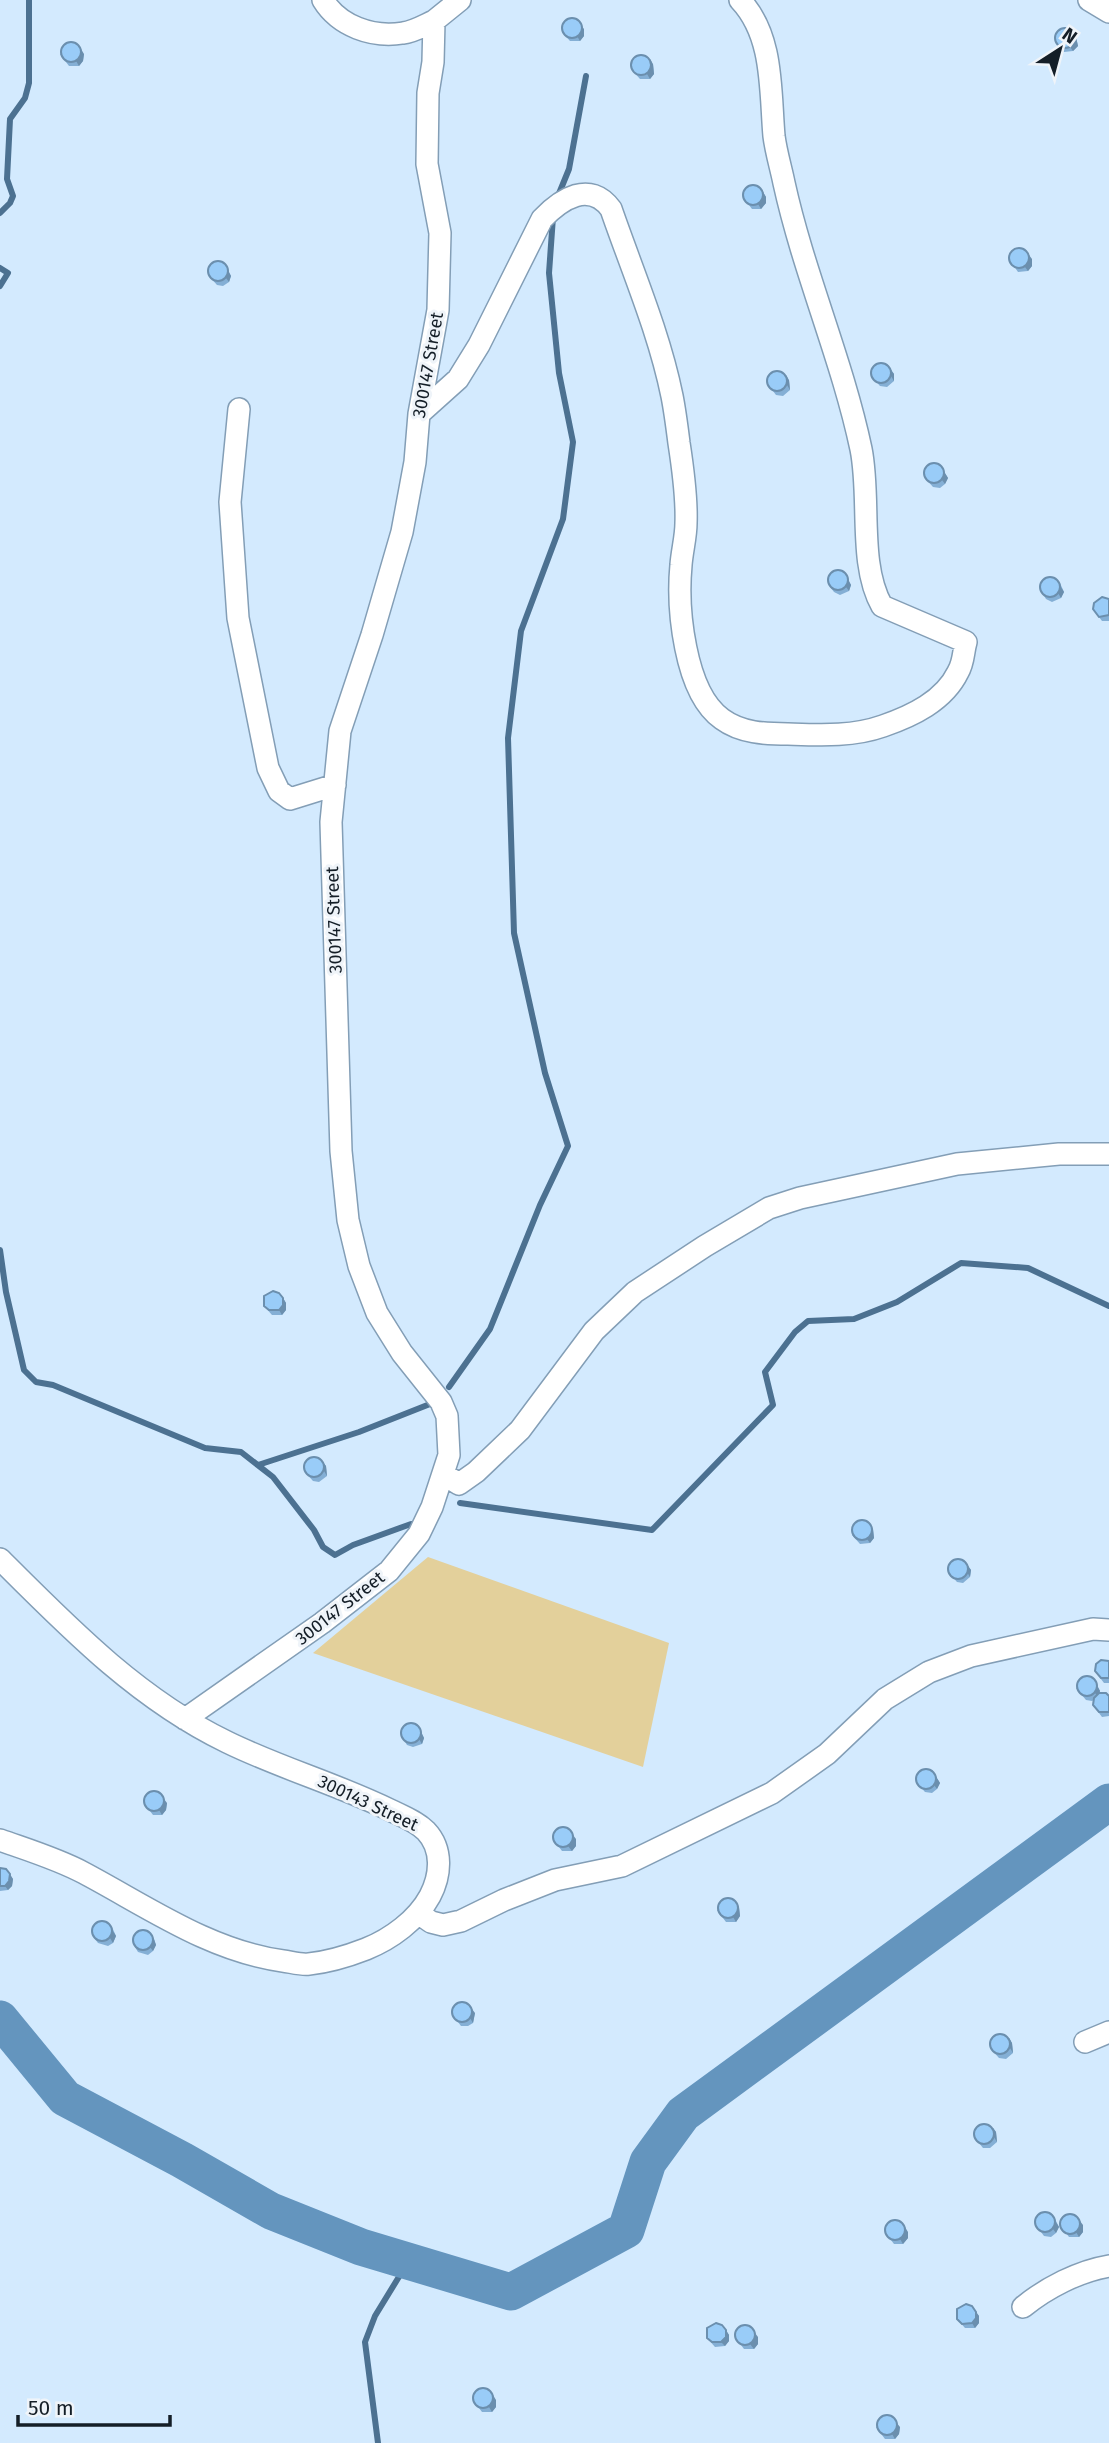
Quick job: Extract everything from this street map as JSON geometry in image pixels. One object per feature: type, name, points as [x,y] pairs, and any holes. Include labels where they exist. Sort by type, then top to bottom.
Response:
[{"type":"street","points":[[323,0],[333,14],[361,31],[403,33],[435,21],[460,0]]},
{"type":"street","points":[[418,414],[458,379],[479,345],[542,219],[554,206],[566,199],[587,194],[603,199],[611,209],[660,348],[672,396],[682,462],[686,523],[680,566],[682,619],[688,658],[699,690],[711,709],[722,720],[759,733],[830,736],[872,730],[898,721],[928,706],[948,687],[962,662],[966,642],[882,606],[874,593],[869,575],[867,508],[861,450],[839,367],[792,218],[775,139],[770,71],[757,25],[740,0]]},
{"type":"street","points":[[1088,0],[1109,12]]},
{"type":"street","name":"300147 Street","points":[[185,1719],[322,1623],[389,1571],[419,1534],[432,1507],[449,1455],[447,1416],[433,1389],[402,1353],[377,1313],[359,1266],[348,1220],[341,1151],[331,822],[340,731],[402,532],[415,462],[418,414],[438,310],[440,233],[427,164],[428,93],[435,21]]},
{"type":"street","points":[[239,409],[230,502],[238,618],[268,768],[274,783],[290,799],[335,785]]},
{"type":"street","points":[[443,1474],[459,1484],[476,1472],[520,1430],[594,1331],[635,1292],[769,1208],[800,1198],[957,1164],[1059,1154],[1109,1154]]},
{"type":"street","name":"300143 Street","points":[[0,1559],[71,1631],[152,1698],[185,1719],[228,1742],[376,1803],[417,1823],[433,1841],[438,1853],[439,1871],[431,1894],[418,1913],[394,1934],[348,1956],[307,1964],[257,1957],[223,1946],[81,1871],[0,1840]]},
{"type":"street","points":[[418,1913],[443,1925],[461,1921],[555,1880],[622,1866],[772,1793],[827,1754],[885,1699],[929,1672],[971,1656],[1093,1629],[1109,1630]]},
{"type":"street","points":[[1085,2042],[1109,2032]]},
{"type":"street","points":[[1023,2307],[1040,2293],[1090,2271],[1109,2266]]},
{"type":"shaded area","points":[[428,1557],[669,1643],[643,1767],[313,1653]]},
{"type":"building","points":[[572,18],[579,21],[582,28],[579,35],[572,38],[565,35],[562,28],[565,21]]},
{"type":"building","points":[[1065,28],[1072,31],[1075,38],[1072,45],[1065,48],[1058,45],[1055,38],[1058,31]]},
{"type":"building","points":[[71,42],[78,45],[81,52],[78,59],[71,62],[64,59],[61,52],[64,45]]},
{"type":"building","points":[[641,55],[648,58],[651,65],[648,72],[641,75],[634,72],[631,65],[634,58]]},
{"type":"building","points":[[753,185],[760,188],[763,195],[760,202],[753,205],[746,202],[743,195],[746,188]]},
{"type":"building","points":[[1019,248],[1026,251],[1029,258],[1026,265],[1019,268],[1012,265],[1009,258],[1012,251]]},
{"type":"building","points":[[218,261],[225,264],[228,271],[225,278],[218,281],[211,278],[208,271],[211,264]]},
{"type":"building","points":[[881,363],[888,366],[891,373],[888,380],[881,383],[874,380],[871,373],[874,366]]},
{"type":"building","points":[[777,371],[784,374],[787,381],[784,388],[777,391],[770,388],[767,381],[770,374]]},
{"type":"building","points":[[934,463],[941,466],[944,473],[941,480],[934,483],[927,480],[924,473],[927,466]]},
{"type":"building","points":[[838,570],[845,573],[848,580],[845,587],[838,590],[831,587],[828,580],[831,573]]},
{"type":"building","points":[[1050,577],[1057,580],[1060,587],[1057,594],[1050,597],[1043,594],[1040,587],[1043,580]]},
{"type":"building","points":[[1102,597],[1109,599],[1109,615],[1099,617],[1093,609],[1094,603]]},
{"type":"building","points":[[273,1291],[283,1298],[283,1305],[279,1310],[269,1310],[264,1306],[264,1296]]},
{"type":"building","points":[[314,1457],[321,1460],[324,1467],[321,1474],[314,1477],[307,1474],[304,1467],[307,1460]]},
{"type":"building","points":[[862,1520],[869,1523],[872,1530],[869,1537],[862,1540],[855,1537],[852,1530],[855,1523]]},
{"type":"building","points":[[958,1559],[965,1562],[968,1569],[965,1576],[958,1579],[951,1576],[948,1569],[951,1562]]},
{"type":"building","points":[[1101,1660],[1109,1661],[1109,1678],[1101,1678],[1095,1671],[1096,1664]]},
{"type":"building","points":[[1087,1676],[1094,1679],[1097,1686],[1094,1693],[1087,1696],[1080,1693],[1077,1686],[1080,1679]]},
{"type":"building","points":[[1099,1693],[1109,1696],[1109,1712],[1099,1712],[1093,1705],[1094,1698]]},
{"type":"building","points":[[411,1723],[418,1726],[421,1733],[418,1740],[411,1743],[404,1740],[401,1733],[404,1726]]},
{"type":"building","points":[[926,1769],[933,1772],[936,1779],[933,1786],[926,1789],[919,1786],[916,1779],[919,1772]]},
{"type":"building","points":[[154,1791],[161,1794],[164,1801],[161,1808],[154,1811],[147,1808],[144,1801],[147,1794]]},
{"type":"building","points":[[563,1827],[570,1830],[573,1837],[570,1844],[563,1847],[556,1844],[553,1837],[556,1830]]},
{"type":"building","points":[[0,1868],[6,1869],[10,1874],[5,1886],[0,1886]]},
{"type":"building","points":[[728,1898],[735,1901],[738,1908],[735,1915],[728,1918],[721,1915],[718,1908],[721,1901]]},
{"type":"building","points":[[102,1921],[109,1924],[112,1931],[109,1938],[102,1941],[95,1938],[92,1931],[95,1924]]},
{"type":"building","points":[[143,1930],[150,1933],[153,1940],[150,1947],[143,1950],[136,1947],[133,1940],[136,1933]]},
{"type":"building","points":[[462,2002],[469,2005],[472,2012],[469,2019],[462,2022],[455,2019],[452,2012],[455,2005]]},
{"type":"building","points":[[1000,2034],[1007,2037],[1010,2044],[1007,2051],[1000,2054],[993,2051],[990,2044],[993,2037]]},
{"type":"building","points":[[984,2124],[991,2127],[994,2134],[991,2141],[984,2144],[977,2141],[974,2134],[977,2127]]},
{"type":"building","points":[[1045,2212],[1052,2215],[1055,2222],[1052,2229],[1045,2232],[1038,2229],[1035,2222],[1038,2215]]},
{"type":"building","points":[[1070,2214],[1077,2217],[1080,2224],[1077,2231],[1070,2234],[1063,2231],[1060,2224],[1063,2217]]},
{"type":"building","points":[[895,2220],[902,2223],[905,2230],[902,2237],[895,2240],[888,2237],[885,2230],[888,2223]]},
{"type":"building","points":[[966,2304],[972,2306],[976,2318],[972,2323],[962,2324],[957,2319],[957,2309]]},
{"type":"building","points":[[716,2323],[726,2330],[726,2337],[721,2342],[712,2342],[707,2338],[707,2328]]},
{"type":"building","points":[[745,2325],[752,2328],[755,2335],[752,2342],[745,2345],[738,2342],[735,2335],[738,2328]]},
{"type":"building","points":[[483,2388],[490,2391],[493,2398],[490,2405],[483,2408],[476,2405],[473,2398],[476,2391]]},
{"type":"building","points":[[887,2415],[894,2418],[897,2425],[894,2432],[887,2435],[880,2432],[877,2425],[880,2418]]},
{"type":"waterway","points":[[0,213],[13,196],[7,179],[10,119],[25,98],[29,83],[29,0]]},
{"type":"waterway","points":[[558,196],[569,169],[586,76]]},
{"type":"waterway","points":[[449,1387],[490,1329],[540,1205],[568,1146],[545,1073],[514,933],[508,738],[521,631],[563,519],[573,442],[559,373],[549,273],[553,217]]},
{"type":"waterway","points":[[0,268],[8,273],[0,286]]},
{"type":"waterway","points":[[0,1250],[6,1292],[24,1370],[36,1382],[53,1385],[205,1448],[241,1452],[273,1477],[314,1530],[323,1547],[335,1555],[353,1545],[411,1524]]},
{"type":"waterway","points":[[460,1503],[652,1530],[773,1405],[765,1372],[795,1332],[808,1321],[854,1319],[897,1302],[961,1263],[1028,1268],[1109,1306]]},
{"type":"waterway","points":[[258,1465],[359,1432],[430,1404]]},
{"type":"waterway","points":[[0,2019],[65,2098],[271,2211],[361,2247],[511,2292],[626,2230],[648,2162],[683,2114],[1109,1802]]},
{"type":"waterway","points":[[378,2443],[365,2342],[375,2316],[408,2262]]}]
